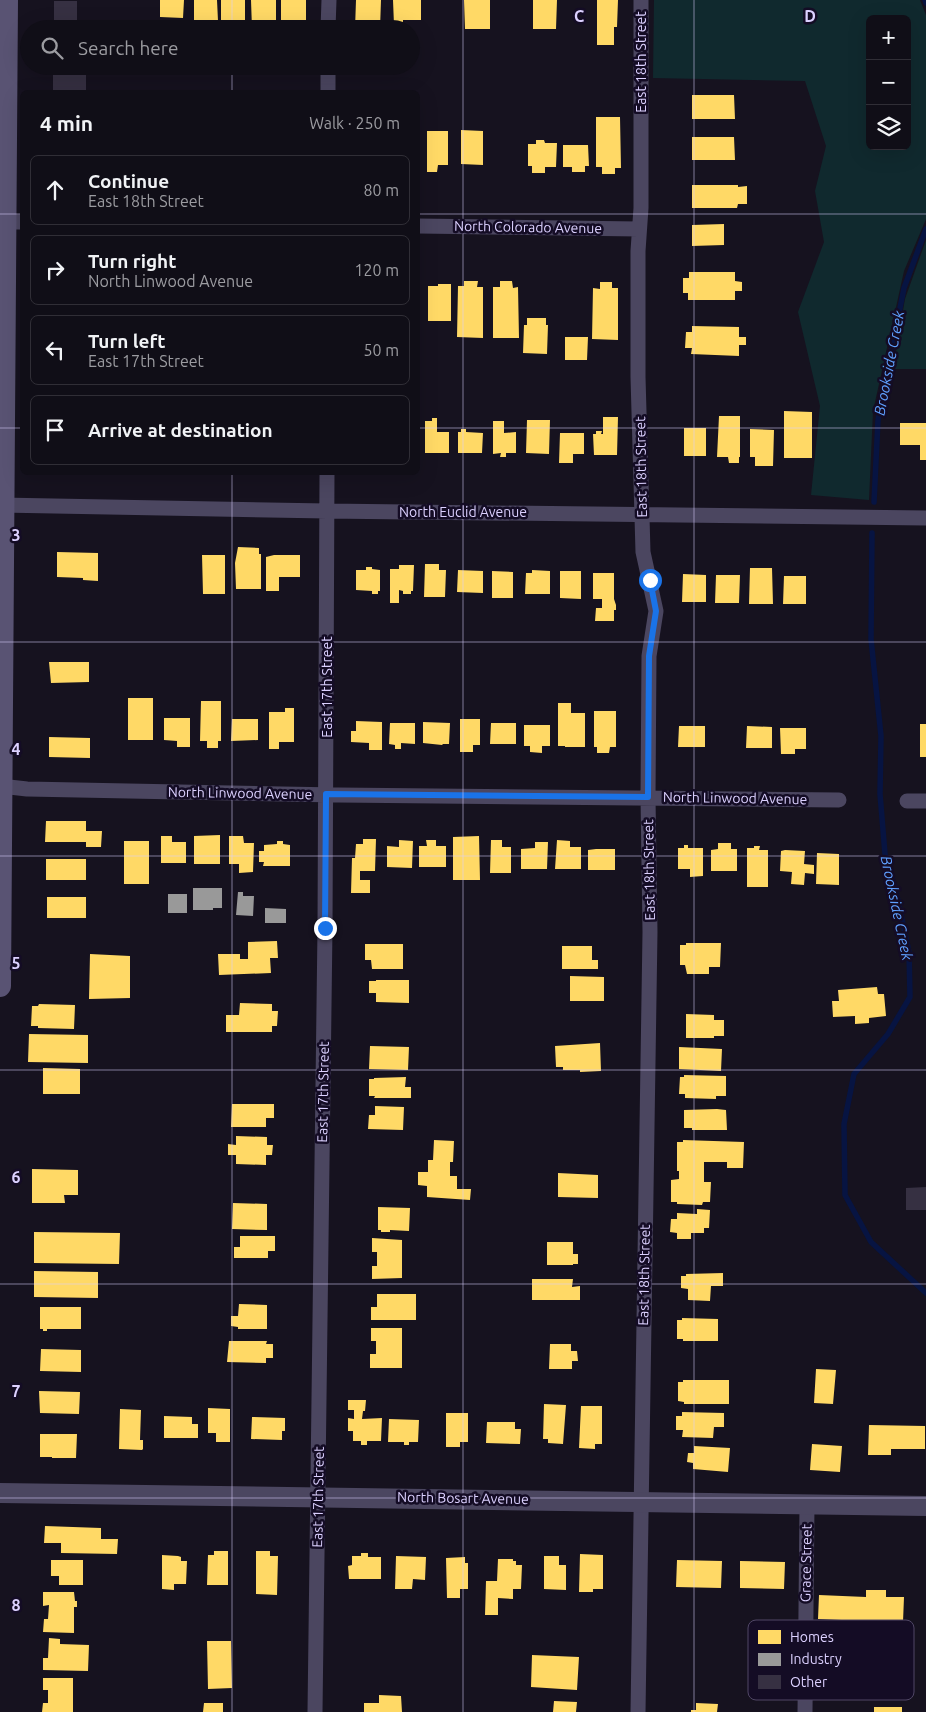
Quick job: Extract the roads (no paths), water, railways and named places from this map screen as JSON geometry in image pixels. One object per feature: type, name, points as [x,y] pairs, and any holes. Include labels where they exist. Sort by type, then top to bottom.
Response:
[{"type":"main road","points":[[0,986],[2,505],[9,222],[7,0]]},
{"type":"street","points":[[328,20],[329,0]]},
{"type":"street","name":"East 18th Street","points":[[638,1712],[650,932],[648,797],[649,656],[656,611],[643,552],[638,377],[641,0]]},
{"type":"street","points":[[328,75],[328,90]]},
{"type":"street","name":"North Colorado Avenue","points":[[420,226],[639,229]]},
{"type":"street","name":"East 17th Street","points":[[315,1712],[326,794],[327,475]]},
{"type":"street","name":"North Euclid Avenue","points":[[2,505],[327,512],[926,518]]},
{"type":"street","name":"North Linwood Avenue","points":[[1,787],[326,794],[839,800]]},
{"type":"street","points":[[907,801],[926,801]]},
{"type":"street","name":"North Bosart Avenue","points":[[0,1492],[926,1506]]},
{"type":"street","name":"Grace Street","points":[[806,1620],[807,1504]]},
{"type":"waterway","name":"Brookside Creek","points":[[874,502],[878,420],[904,288],[926,229]]},
{"type":"waterway","name":"Brookside Creek","points":[[872,533],[871,639],[881,736],[880,794],[885,854],[897,896],[909,952],[910,997],[888,1034],[854,1074],[844,1124],[845,1195],[871,1242],[926,1293]]}]
